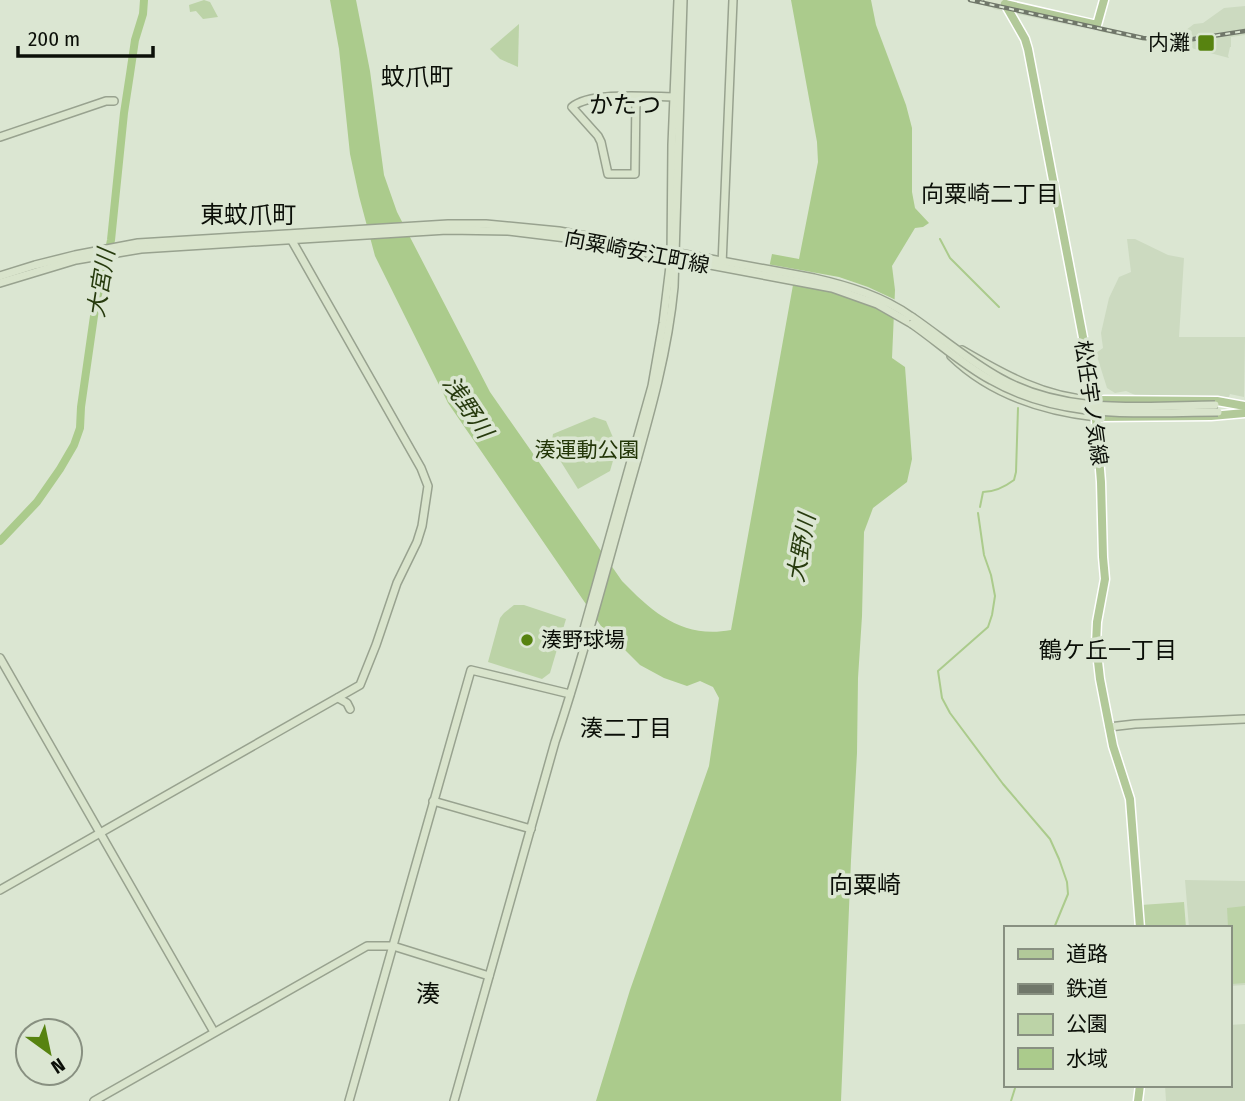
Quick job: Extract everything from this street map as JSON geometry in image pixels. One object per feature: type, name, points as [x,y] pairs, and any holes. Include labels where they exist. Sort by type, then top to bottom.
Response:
[{"type":"main road","points":[[1005,4],[1097,25],[1104,0]]},
{"type":"main road","name":"松任宇ノ気線","points":[[1005,4],[1028,49],[1094,400],[1105,579],[1096,644],[1114,750],[1130,799],[1140,926]]},
{"type":"main road","points":[[1094,400],[1217,401],[1244,409]]},
{"type":"main road","points":[[1096,417],[1211,416],[1244,409]]},
{"type":"street","points":[[454,1101],[657,386],[672,312],[680,0]]},
{"type":"street","points":[[722,264],[733,0]]},
{"type":"street","points":[[988,0],[1005,4]]},
{"type":"street","points":[[636,97],[635,174],[608,174],[598,136],[572,107],[578,102],[596,97],[636,97],[676,97]]},
{"type":"street","points":[[0,137],[106,101],[114,101]]},
{"type":"street","name":"向粟崎安江町線","points":[[0,276],[35,265],[118,249],[448,227],[508,230],[735,266],[851,294],[877,304],[936,338],[989,380],[1046,404],[1091,411],[1244,409]]},
{"type":"street","points":[[0,890],[360,685],[397,583],[417,542],[428,486],[421,468],[296,237]]},
{"type":"street","name":"向粟崎安江町線","points":[[0,283],[75,257]]},
{"type":"street","points":[[936,338],[1019,382],[1048,392],[1094,400]]},
{"type":"street","points":[[936,338],[959,364],[976,377],[1015,398],[1058,411],[1096,417]]},
{"type":"street","points":[[0,658],[214,1032]]},
{"type":"street","points":[[349,1101],[471,670],[568,694]]},
{"type":"street","points":[[337,698],[345,701],[350,709]]},
{"type":"street","points":[[1109,727],[1245,719]]},
{"type":"street","points":[[433,801],[531,828]]},
{"type":"street","points":[[94,1101],[367,946],[393,946],[489,976]]},
{"type":"shaded area","points":[[966,0],[1146,37],[1182,33],[1194,24],[1203,23],[1224,8],[1245,6],[1245,35],[1231,37],[1229,58],[1176,44],[1140,40],[994,9]]},
{"type":"shaded area","points":[[1127,239],[1135,239],[1168,255],[1184,258],[1179,337],[1245,337],[1244,397],[1230,394],[1229,397],[1135,395],[1126,391],[1115,393],[1107,388],[1096,353],[1103,348],[1101,333],[1109,298],[1119,277],[1131,272]]},
{"type":"shaded area","points":[[1185,880],[1245,881],[1245,985],[1231,986],[1231,926],[1189,926]]},
{"type":"shaded area","points":[[1245,1024],[1245,1101],[1166,1101],[1165,1087],[1231,1087],[1231,1025]]},
{"type":"green space","points":[[204,0],[210,2],[218,17],[203,19],[196,11],[190,12],[189,5]]},
{"type":"green space","points":[[519,24],[518,67],[500,59],[490,49]]},
{"type":"green space","name":"湊運動公園","points":[[594,417],[606,421],[617,447],[610,471],[578,489],[551,446],[553,434]]},
{"type":"green space","name":"湊野球場","points":[[514,605],[524,605],[566,619],[550,673],[542,679],[488,662],[500,618]]},
{"type":"green space","points":[[1184,902],[1186,926],[1142,926],[1141,905]]},
{"type":"green space","points":[[1245,906],[1245,983],[1231,984],[1231,926],[1228,926],[1227,908]]},
{"type":"water","points":[[330,0],[356,0],[370,71],[384,175],[397,212],[490,392],[622,581],[657,613],[670,621],[698,631],[714,632],[731,630],[793,285],[763,279],[772,254],[799,259],[818,162],[817,142],[791,0],[871,0],[876,25],[912,128],[912,192],[915,208],[929,223],[915,228],[892,266],[895,290],[892,358],[905,367],[912,459],[907,482],[873,508],[864,532],[841,1101],[596,1101],[630,990],[709,766],[719,698],[713,687],[700,681],[687,686],[640,665],[601,626],[448,403],[375,256],[350,154],[339,49]]},
{"type":"pier","points":[[767,264],[839,277],[868,287],[898,301],[898,318],[851,296],[821,288],[766,266]]},
{"type":"waterway","name":"大宮川","points":[[0,541],[37,502],[74,445],[80,428],[96,302],[111,240],[124,113],[144,0]]},
{"type":"waterway","points":[[940,239],[950,258],[999,307]]},
{"type":"waterway","points":[[980,507],[983,492],[1000,488],[1014,480],[1018,408]]},
{"type":"waterway","points":[[978,513],[984,555],[995,596],[992,615],[988,627],[938,671],[942,698],[950,713],[1003,784],[1050,839],[1067,882],[1068,894],[1055,926]]},
{"type":"waterway","points":[[1011,1101],[1015,1087]]},
{"type":"railway","points":[[970,0],[1143,38],[1181,41],[1245,31]]},
{"type":"place","name":"内灘","points":[[1206,43]]},
{"type":"place","name":"湊野球場","points":[[527,640]]},
{"type":"district","name":"蚊爪町","points":[[417,77]]},
{"type":"district","name":"かたつ","points":[[625,105]]},
{"type":"district","name":"向粟崎二丁目","points":[[990,194]]},
{"type":"district","name":"東蚊爪町","points":[[248,215]]},
{"type":"district","name":"鶴ケ丘一丁目","points":[[1108,650]]},
{"type":"district","name":"湊二丁目","points":[[626,728]]},
{"type":"district","name":"向粟崎","points":[[865,885]]},
{"type":"district","name":"湊","points":[[428,994]]},
{"type":"water label","name":"浅野川","points":[[468,407]]},
{"type":"water label","name":"大野川","points":[[801,548]]}]
